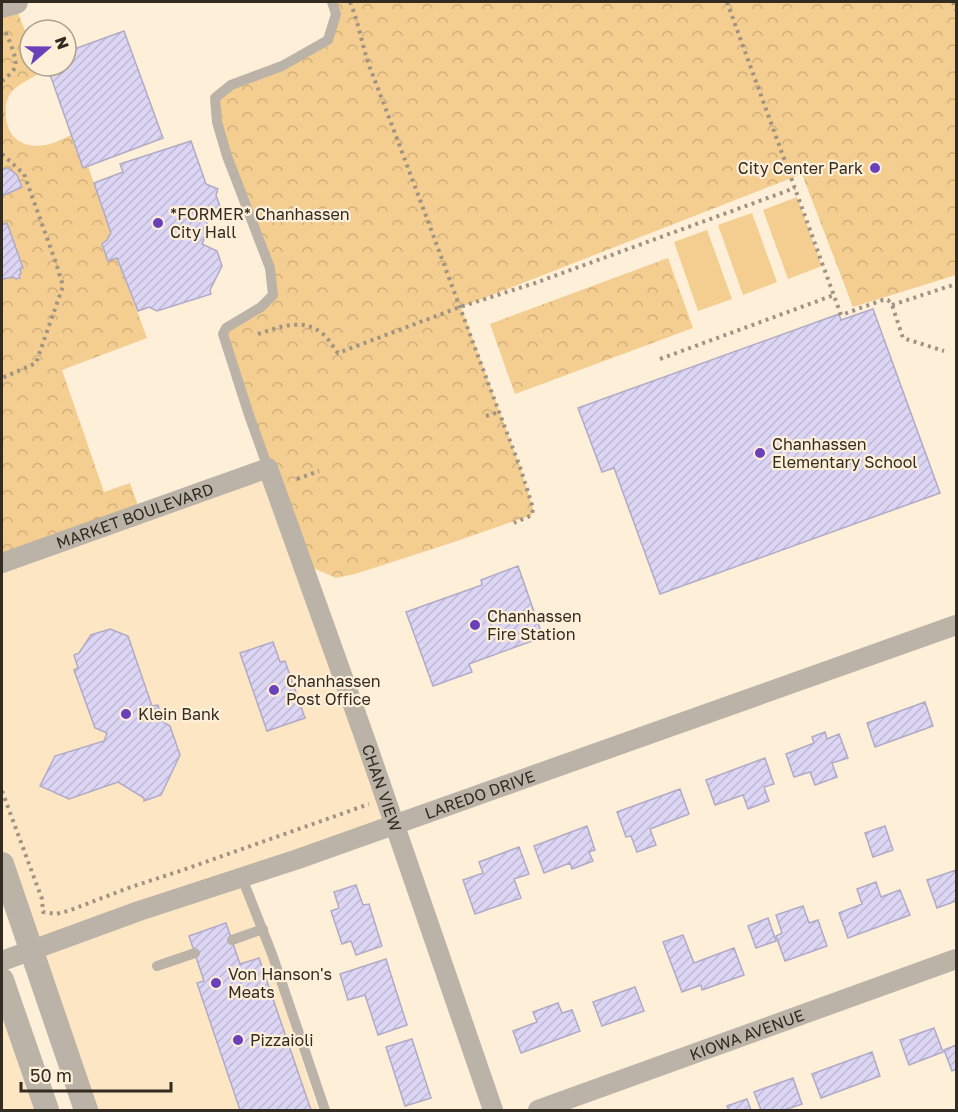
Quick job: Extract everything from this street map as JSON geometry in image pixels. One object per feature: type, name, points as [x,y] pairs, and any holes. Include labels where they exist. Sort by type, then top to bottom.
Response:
[{"type":"street","points":[[2,6],[16,2]]},
{"type":"street","name":"MARKET BOULEVARD","points":[[2,563],[268,468]]},
{"type":"street","name":"CHAN VIEW","points":[[268,468],[364,736],[493,1110]]},
{"type":"street","name":"LAREDO DRIVE","points":[[2,961],[139,911],[242,878],[957,626]]},
{"type":"street","points":[[2,864],[86,1110]]},
{"type":"street","name":"KIOWA AVENUE","points":[[538,1110],[957,959]]},
{"type":"street","points":[[2,980],[47,1110]]},
{"type":"lane","points":[[268,468],[223,334],[226,328],[261,307],[273,295],[270,268],[227,156],[217,122],[215,98],[231,85],[282,66],[328,40],[336,14],[332,2]]},
{"type":"lane","points":[[242,878],[272,954],[325,1110]]},
{"type":"lane","points":[[232,940],[263,929]]},
{"type":"lane","points":[[157,966],[195,953]]},
{"type":"path","points":[[350,2],[367,60],[520,467],[533,508],[532,515],[514,523]]},
{"type":"path","points":[[727,2],[841,315],[888,300],[892,305],[903,338],[944,351]]},
{"type":"path","points":[[953,2],[957,10]]},
{"type":"path","points":[[2,81],[16,66],[15,57],[4,30]]},
{"type":"path","points":[[2,154],[24,174],[63,286],[36,363],[2,378]]},
{"type":"path","points":[[258,334],[287,324],[307,325],[323,334],[338,353],[795,188]]},
{"type":"path","points":[[892,305],[957,284]]},
{"type":"path","points":[[660,359],[834,295]]},
{"type":"path","points":[[486,416],[499,412]]},
{"type":"path","points":[[297,478],[318,471]]},
{"type":"path","points":[[2,791],[42,899],[43,912],[56,914],[375,802]]},
{"type":"shaded area","points":[[268,468],[394,824],[242,878],[318,1110],[86,1110],[2,864],[2,562]]},
{"type":"shaded area","points":[[2,980],[47,1110],[2,1110]]},
{"type":"green space","points":[[14,2],[20,18],[18,18],[18,78],[30,78],[13,90],[8,99],[6,117],[10,132],[20,142],[34,146],[50,144],[71,135],[83,167],[88,166],[111,233],[102,244],[108,261],[117,258],[147,338],[62,370],[104,492],[130,483],[141,514],[2,562],[2,6]]},
{"type":"green space","name":"City Center Park","points":[[330,2],[956,2],[956,275],[853,307],[802,174],[461,307],[520,467],[533,508],[532,515],[355,574],[336,578],[304,564],[249,415],[226,328],[273,295],[270,268],[217,122],[215,98],[328,40],[336,14]]},
{"type":"green space","points":[[797,197],[822,266],[788,279],[763,210]]},
{"type":"green space","points":[[752,213],[777,282],[743,295],[718,225]]},
{"type":"green space","points":[[707,230],[732,299],[698,311],[674,242]]},
{"type":"green space","points":[[668,258],[693,328],[515,394],[490,324]]},
{"type":"building","points":[[124,31],[163,138],[83,168],[51,78],[78,78],[78,48]]},
{"type":"building","name":"*FORMER* Chanhassen City Hall","points":[[191,141],[206,184],[218,189],[216,195],[222,212],[205,218],[209,229],[202,244],[217,251],[222,266],[210,290],[211,294],[157,311],[149,307],[138,311],[117,258],[108,261],[102,244],[111,233],[94,183],[123,172],[120,164]]},
{"type":"building","points":[[8,168],[17,175],[22,187],[2,196],[2,170]]},
{"type":"building","points":[[7,223],[23,268],[20,269],[20,278],[16,279],[13,277],[2,279],[2,225]]},
{"type":"building","name":"Chanhassen Elementary School","points":[[873,309],[940,493],[660,594],[614,468],[602,472],[578,408],[839,314],[841,320]]},
{"type":"building","name":"Chanhassen Fire Station","points":[[518,566],[543,637],[469,664],[472,672],[433,686],[406,612],[482,585],[481,580]]},
{"type":"building","name":"Klein Bank","points":[[110,629],[128,636],[152,706],[158,705],[163,722],[170,726],[180,755],[161,795],[144,801],[144,798],[118,782],[69,799],[40,786],[55,756],[104,741],[107,733],[95,728],[74,670],[78,668],[74,655],[79,653],[91,635]]},
{"type":"building","name":"Chanhassen Post Office","points":[[273,642],[280,662],[285,661],[305,718],[267,731],[240,653]]},
{"type":"building","points":[[925,702],[933,726],[875,747],[867,723]]},
{"type":"building","points":[[825,732],[827,739],[839,734],[848,758],[832,763],[837,777],[815,785],[810,772],[794,777],[786,754],[814,743],[812,737]]},
{"type":"building","points":[[765,758],[774,784],[764,787],[769,801],[748,809],[743,795],[715,805],[706,780]]},
{"type":"building","points":[[680,789],[689,814],[650,829],[656,845],[637,852],[631,836],[626,837],[617,812]]},
{"type":"building","points":[[587,826],[595,850],[589,852],[593,861],[572,869],[570,863],[544,873],[534,846]]},
{"type":"building","points":[[885,826],[893,850],[873,857],[865,833]]},
{"type":"building","points":[[519,847],[529,874],[514,879],[521,898],[475,914],[463,880],[483,873],[479,862]]},
{"type":"building","points":[[956,870],[956,901],[937,908],[927,880]]},
{"type":"building","points":[[876,882],[881,897],[900,890],[910,915],[848,938],[839,913],[862,904],[857,889]]},
{"type":"building","points":[[356,885],[363,905],[369,904],[382,946],[356,955],[351,941],[342,944],[331,911],[339,908],[334,892]]},
{"type":"building","points":[[803,906],[809,923],[818,920],[827,946],[785,961],[776,936],[782,933],[776,915]]},
{"type":"building","points":[[768,918],[776,941],[756,948],[748,926]]},
{"type":"building","points":[[226,923],[240,964],[259,958],[311,1110],[240,1110],[197,983],[204,981],[189,936]]},
{"type":"building","points":[[683,935],[694,963],[734,948],[744,975],[702,990],[701,985],[682,992],[663,942]]},
{"type":"building","points":[[386,959],[407,1025],[378,1035],[365,995],[348,1000],[340,974]]},
{"type":"building","points":[[635,987],[644,1011],[602,1026],[593,1002]]},
{"type":"building","points":[[558,1003],[562,1013],[572,1010],[580,1031],[521,1053],[513,1031],[537,1022],[533,1012]]},
{"type":"building","points":[[934,1028],[943,1052],[909,1065],[900,1040]]},
{"type":"building","points":[[412,1039],[431,1098],[405,1106],[386,1047]]},
{"type":"building","points":[[956,1045],[956,1069],[952,1071],[944,1050]]},
{"type":"building","points":[[872,1052],[880,1076],[821,1098],[812,1074]]},
{"type":"building","points":[[793,1078],[802,1104],[784,1110],[761,1110],[754,1092]]},
{"type":"building","points":[[747,1099],[751,1110],[729,1110],[727,1106]]},
{"type":"place","name":"City Center Park","points":[[875,168]]},
{"type":"place","name":"*FORMER* Chanhassen City Hall","points":[[158,223]]},
{"type":"place","name":"Chanhassen Elementary School","points":[[760,453]]},
{"type":"place","name":"Chanhassen Fire Station","points":[[475,625]]},
{"type":"place","name":"Chanhassen Post Office","points":[[274,690]]},
{"type":"place","name":"Klein Bank","points":[[126,714]]},
{"type":"place","name":"Von Hanson's Meats","points":[[216,983]]},
{"type":"place","name":"Pizzaioli","points":[[238,1040]]}]
